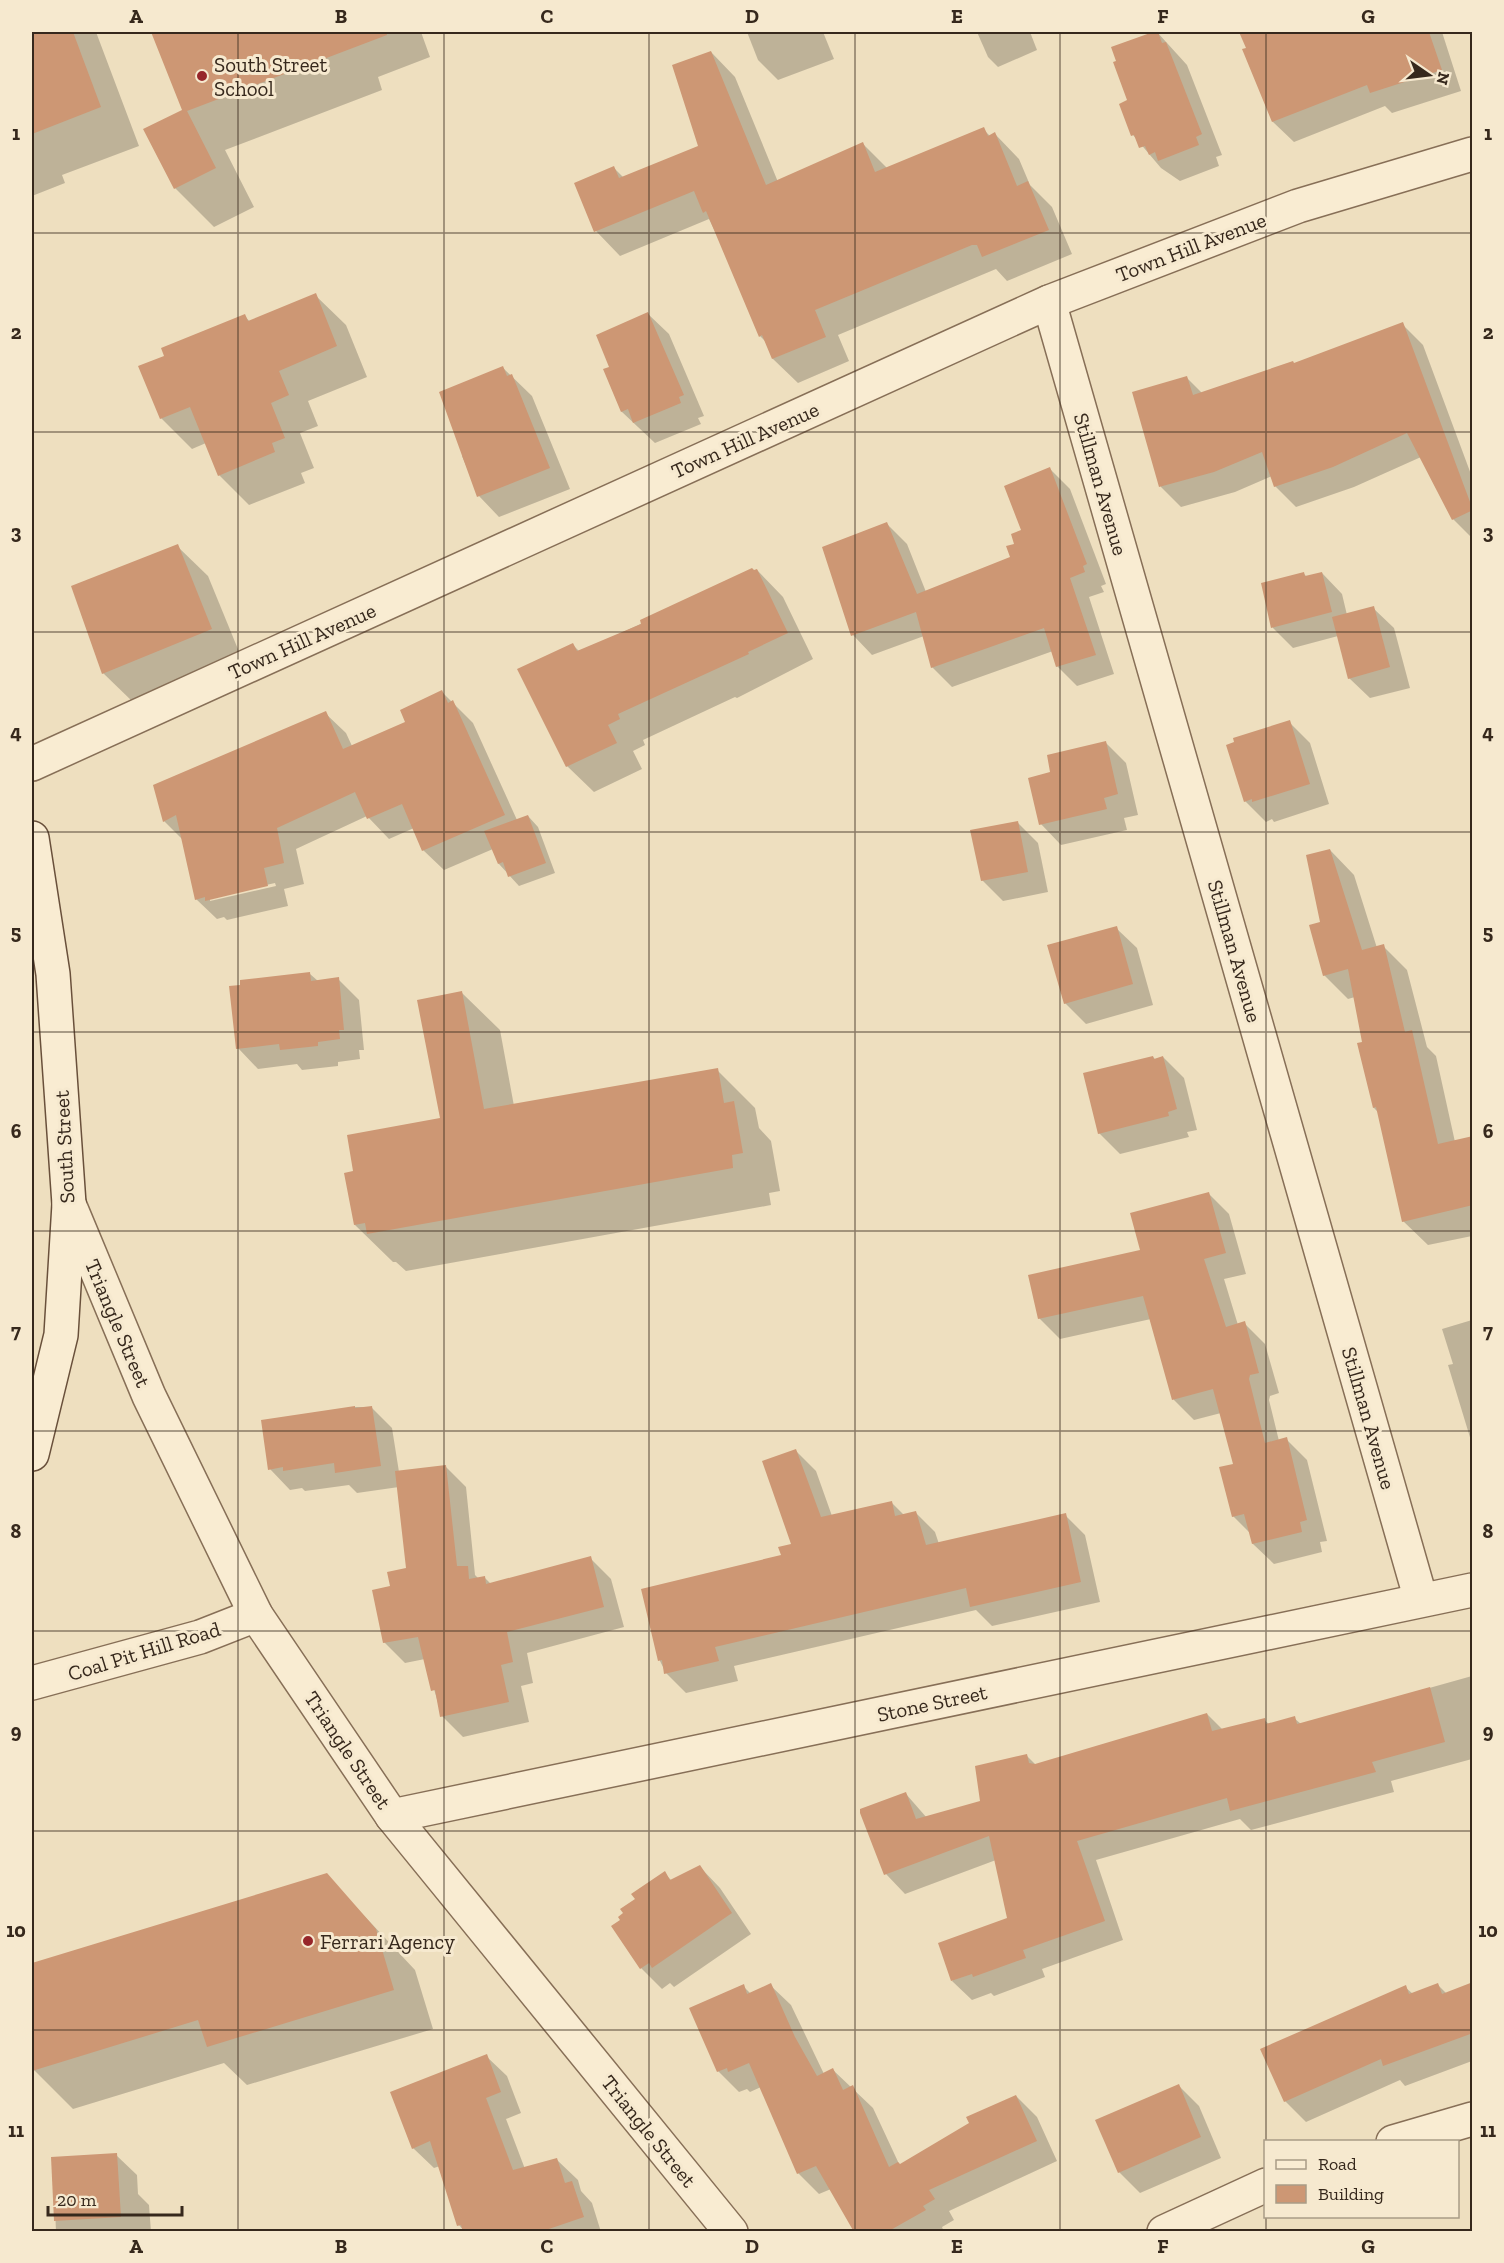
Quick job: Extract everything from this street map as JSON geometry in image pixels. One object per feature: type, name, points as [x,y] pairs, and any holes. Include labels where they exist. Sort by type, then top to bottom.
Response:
[{"type":"street","name":"Town Hill Avenue","points":[[32,764],[1049,302],[1298,206],[1473,154]]},
{"type":"street","name":"Stillman Avenue","points":[[1049,302],[1421,1600]]},
{"type":"street","name":"South Street","points":[[32,838],[53,974],[69,1204],[61,1335],[32,1454]]},
{"type":"street","name":"Triangle Street","points":[[69,1204],[149,1396],[256,1615],[392,1816],[731,2232]]},
{"type":"street","name":"Stone Street","points":[[392,1816],[1473,1590]]},
{"type":"street","name":"Coal Pit Hill Road","points":[[32,1683],[200,1637],[256,1615]]},
{"type":"street","points":[[1400,2140],[1473,2119]]},
{"type":"street","points":[[1164,2232],[1264,2186]]},
{"type":"building","points":[[32,32],[73,32],[101,107],[32,134]]},
{"type":"building","points":[[151,32],[386,32],[387,35],[187,111],[216,168],[174,189],[143,129],[182,110]]},
{"type":"building","points":[[1158,32],[1162,43],[1166,42],[1202,134],[1196,137],[1199,145],[1158,161],[1155,152],[1149,155],[1145,146],[1139,148],[1134,135],[1131,136],[1119,104],[1127,100],[1113,62],[1116,61],[1111,47]]},
{"type":"building","points":[[1239,32],[1429,32],[1442,70],[1370,93],[1367,85],[1272,122],[1242,49],[1246,48]]},
{"type":"building","points":[[711,51],[766,185],[863,142],[875,172],[984,127],[988,136],[995,132],[1017,186],[1028,181],[1049,230],[982,257],[977,245],[972,245],[815,310],[826,337],[772,359],[762,335],[759,337],[706,211],[703,213],[694,191],[594,232],[574,183],[614,166],[619,178],[698,146],[672,65]]},
{"type":"building","points":[[316,293],[337,346],[279,371],[289,395],[271,403],[285,438],[272,443],[275,452],[218,476],[190,407],[160,419],[138,366],[164,356],[161,348],[245,314],[248,321]]},
{"type":"building","points":[[648,312],[684,395],[679,397],[681,403],[633,423],[628,409],[621,412],[603,369],[609,367],[596,335]]},
{"type":"building","points":[[1403,322],[1473,510],[1452,520],[1407,433],[1333,467],[1274,487],[1262,452],[1214,472],[1159,487],[1132,392],[1187,376],[1193,395],[1293,361],[1294,363]]},
{"type":"building","points":[[503,366],[507,376],[512,374],[550,468],[477,497],[439,392]]},
{"type":"building","points":[[1050,467],[1087,564],[1083,566],[1085,572],[1070,578],[1096,655],[1056,667],[1044,628],[931,668],[916,612],[851,636],[822,547],[887,522],[917,594],[1010,557],[1006,546],[1014,544],[1011,534],[1021,530],[1004,486]]},
{"type":"building","points":[[178,544],[212,629],[102,674],[71,586]]},
{"type":"building","points":[[752,568],[757,569],[788,633],[748,652],[749,654],[618,714],[620,719],[608,725],[617,743],[566,767],[517,669],[573,643],[577,651],[641,624],[640,620]]},
{"type":"building","points":[[1304,572],[1305,576],[1322,572],[1332,612],[1271,628],[1261,583]]},
{"type":"building","points":[[1374,606],[1390,667],[1348,679],[1332,617]]},
{"type":"building","points":[[442,690],[448,703],[453,700],[505,815],[422,851],[402,804],[367,819],[355,792],[277,828],[284,863],[264,868],[268,886],[205,901],[205,897],[195,900],[176,815],[163,822],[153,785],[326,711],[343,749],[405,722],[400,710]]},
{"type":"building","points":[[1290,720],[1310,784],[1252,802],[1252,799],[1244,802],[1226,745],[1234,742],[1233,738]]},
{"type":"building","points":[[1106,741],[1118,794],[1104,798],[1107,809],[1039,825],[1028,778],[1050,772],[1047,755]]},
{"type":"building","points":[[528,815],[546,863],[508,877],[503,862],[498,864],[484,831]]},
{"type":"building","points":[[1018,821],[1028,872],[981,881],[970,830]]},
{"type":"building","points":[[1330,849],[1362,950],[1384,944],[1405,1032],[1412,1030],[1438,1144],[1473,1136],[1473,1205],[1402,1222],[1376,1107],[1373,1108],[1357,1043],[1362,1042],[1348,969],[1323,976],[1309,925],[1320,922],[1306,855]]},
{"type":"building","points":[[1117,926],[1133,984],[1064,1004],[1047,945]]},
{"type":"building","points":[[310,972],[311,981],[339,977],[344,1030],[339,1030],[340,1039],[318,1042],[318,1046],[280,1050],[279,1044],[236,1049],[229,986],[240,985],[240,980]]},
{"type":"building","points":[[462,991],[484,1109],[718,1068],[724,1103],[734,1101],[743,1153],[732,1155],[733,1168],[367,1234],[365,1223],[354,1225],[344,1173],[353,1171],[347,1135],[440,1118],[417,1000]]},
{"type":"building","points":[[1153,1056],[1154,1059],[1163,1056],[1177,1109],[1168,1112],[1169,1116],[1098,1134],[1083,1073]]},
{"type":"building","points":[[1209,1192],[1226,1253],[1204,1259],[1226,1327],[1245,1321],[1259,1373],[1250,1375],[1249,1379],[1265,1443],[1287,1437],[1307,1520],[1300,1522],[1302,1532],[1252,1544],[1244,1514],[1232,1517],[1219,1467],[1233,1464],[1213,1389],[1172,1400],[1143,1296],[1038,1319],[1028,1275],[1140,1250],[1130,1213]]},
{"type":"building","points":[[355,1406],[355,1408],[372,1406],[381,1466],[335,1473],[334,1463],[283,1471],[283,1467],[268,1470],[261,1420]]},
{"type":"building","points":[[796,1449],[821,1517],[892,1501],[895,1516],[916,1511],[926,1545],[1066,1513],[1081,1582],[970,1607],[966,1588],[715,1647],[719,1661],[664,1674],[662,1660],[658,1661],[641,1589],[781,1555],[778,1547],[791,1544],[762,1461]]},
{"type":"building","points":[[446,1465],[457,1566],[468,1566],[469,1579],[485,1576],[486,1584],[591,1556],[604,1607],[507,1632],[513,1662],[501,1665],[509,1702],[440,1717],[435,1690],[431,1691],[418,1637],[383,1643],[372,1590],[390,1586],[387,1572],[406,1568],[395,1471]]},
{"type":"building","points":[[1430,1687],[1445,1742],[1372,1762],[1376,1772],[1230,1811],[1227,1798],[1077,1841],[1105,1921],[1023,1950],[1026,1958],[973,1977],[972,1974],[951,1981],[938,1943],[1007,1918],[989,1836],[884,1875],[860,1813],[860,1809],[906,1792],[916,1819],[980,1801],[975,1766],[1027,1754],[1029,1763],[1035,1764],[1207,1713],[1212,1731],[1265,1718],[1266,1724],[1295,1716],[1297,1724]]},
{"type":"building","points":[[700,1865],[732,1913],[652,1968],[649,1963],[640,1969],[611,1926],[620,1920],[618,1917],[623,1913],[620,1909],[635,1899],[631,1894],[665,1871],[670,1880]]},
{"type":"building","points":[[327,1873],[376,1929],[394,1990],[207,2047],[198,2020],[32,2071],[32,1963]]},
{"type":"building","points":[[1473,1982],[1473,2033],[1383,2066],[1381,2059],[1284,2102],[1260,2049],[1406,1985],[1409,1994],[1438,1983],[1442,1994]]},
{"type":"building","points":[[771,1983],[795,2037],[817,2076],[833,2068],[843,2090],[853,2085],[889,2167],[898,2162],[900,2164],[969,2123],[966,2117],[1016,2095],[1037,2141],[929,2190],[935,2199],[923,2206],[926,2210],[887,2232],[854,2232],[816,2166],[797,2174],[749,2063],[728,2072],[727,2068],[717,2072],[689,2008],[744,1984],[747,1994]]},
{"type":"building","points":[[487,2054],[501,2092],[486,2098],[513,2170],[557,2158],[565,2183],[572,2181],[584,2217],[540,2232],[463,2232],[461,2225],[457,2226],[430,2141],[412,2149],[390,2092]]},
{"type":"building","points":[[1179,2084],[1201,2137],[1118,2173],[1095,2120]]},
{"type":"building","points":[[117,2153],[121,2217],[54,2221],[51,2157]]},
{"type":"place","name":"South Street School","points":[[202,76]]},
{"type":"place","name":"Ferrari Agency","points":[[308,1941]]}]
